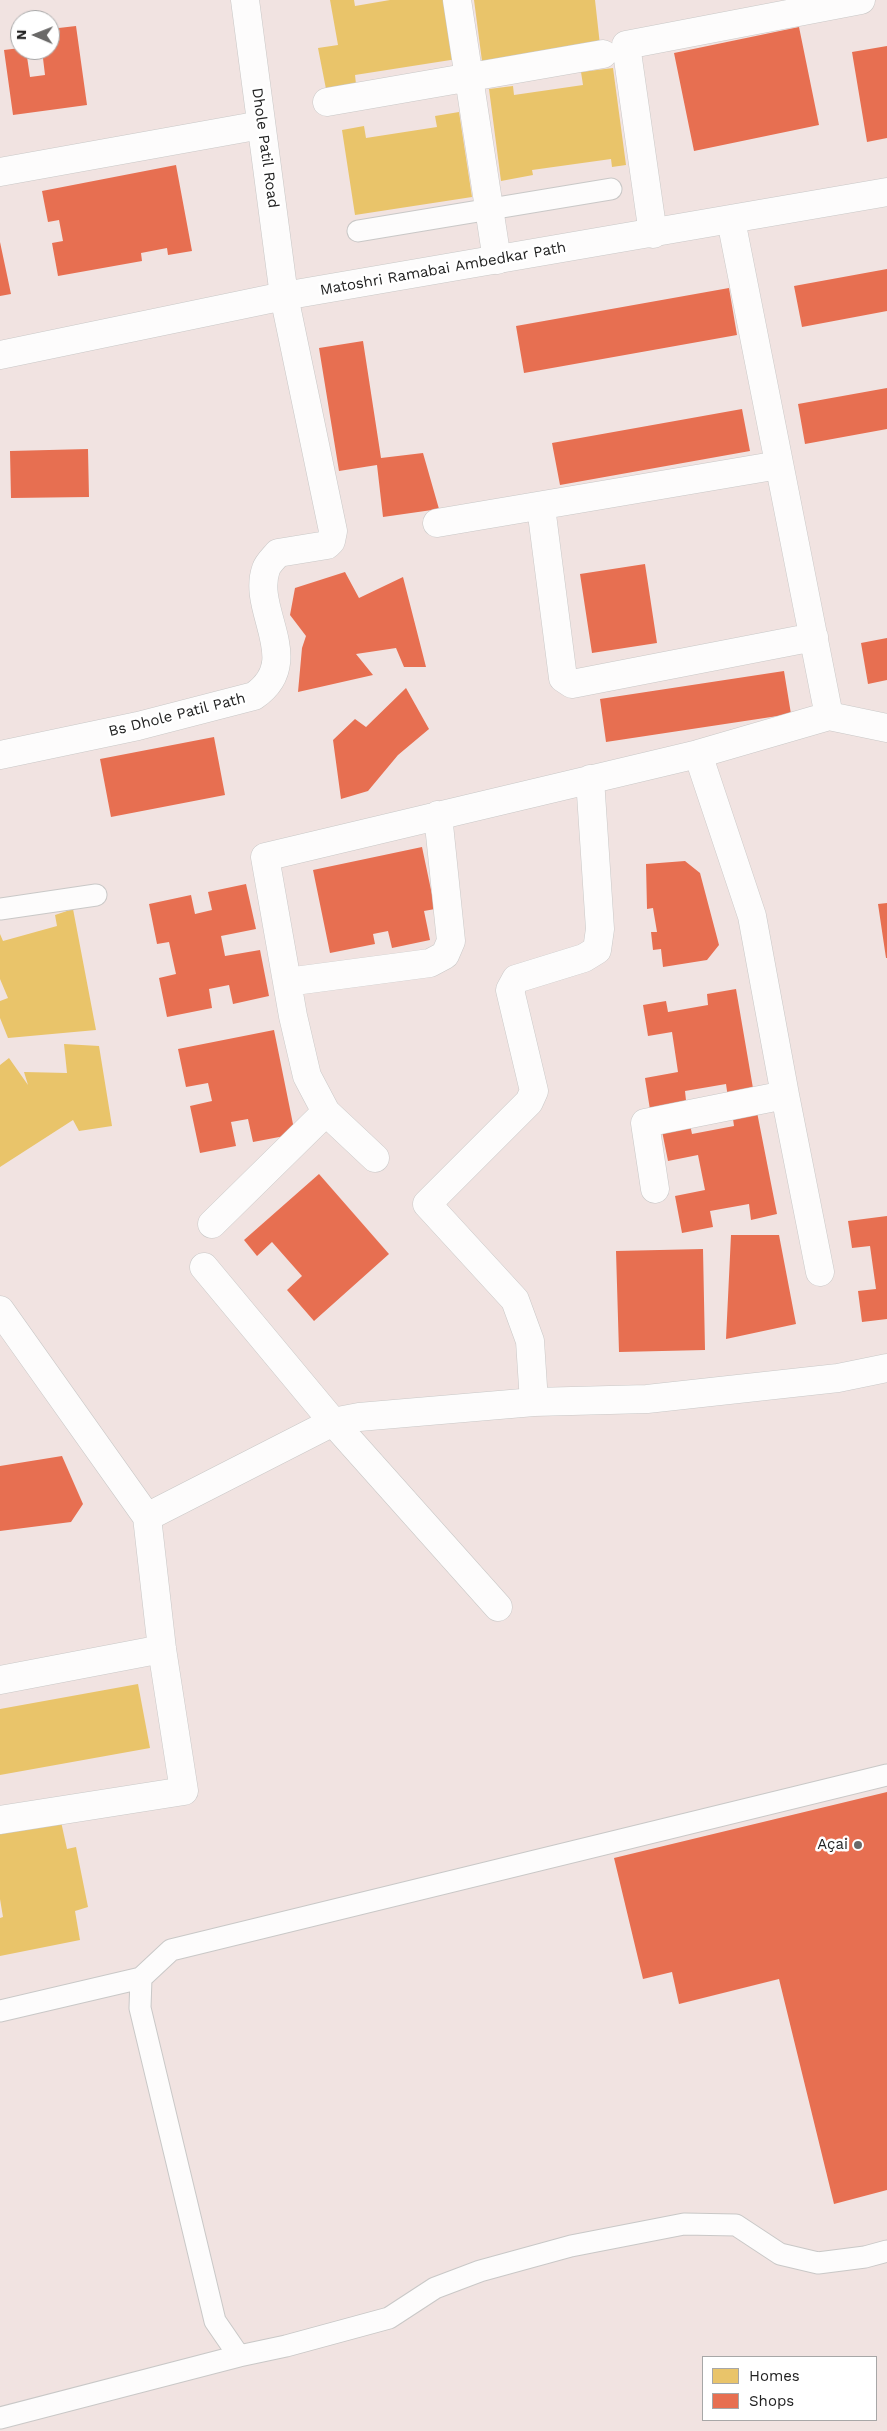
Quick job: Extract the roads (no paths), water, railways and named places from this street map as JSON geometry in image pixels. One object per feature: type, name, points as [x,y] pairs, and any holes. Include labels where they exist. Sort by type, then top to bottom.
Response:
[{"type":"street","name":"Dhole Patil Road","points":[[245,0],[284,296]]},
{"type":"street","points":[[457,0],[497,260]]},
{"type":"street","points":[[653,234],[626,45],[861,0]]},
{"type":"street","points":[[326,102],[603,54]]},
{"type":"street","points":[[0,172],[261,125]]},
{"type":"street","name":"Matoshri Ramabai Ambedkar Path","points":[[0,355],[284,296],[653,234],[887,192]]},
{"type":"street","points":[[731,220],[829,716]]},
{"type":"street","name":"Bs Dhole Patil Path","points":[[0,754],[138,726],[254,696],[266,688],[277,658],[264,589],[266,568],[278,553],[327,545],[332,541],[334,530],[284,296]]},
{"type":"street","points":[[437,523],[541,507],[780,464]]},
{"type":"street","points":[[541,507],[563,678],[572,684],[814,637]]},
{"type":"street","points":[[375,1158],[326,1112],[306,1076],[265,857],[698,754],[829,716],[887,728]]},
{"type":"street","points":[[698,754],[752,916],[820,1272]]},
{"type":"street","points":[[534,1402],[530,1341],[516,1300],[427,1204],[529,1102],[534,1090],[510,990],[516,979],[584,958],[597,950],[600,929],[590,779]]},
{"type":"street","points":[[287,982],[430,963],[445,954],[451,941],[438,816]]},
{"type":"street","points":[[655,1189],[645,1123],[785,1096]]},
{"type":"street","points":[[212,1224],[326,1112]]},
{"type":"street","points":[[204,1267],[334,1422],[498,1608]]},
{"type":"street","points":[[0,1310],[146,1517],[162,1649],[184,1791],[0,1820]]},
{"type":"street","points":[[146,1517],[334,1422],[359,1417],[534,1402],[648,1399],[838,1378],[887,1368]]},
{"type":"street","points":[[0,1680],[162,1649]]},
{"type":"lane","points":[[358,231],[611,189]]},
{"type":"lane","points":[[0,909],[96,895]]},
{"type":"lane","points":[[0,2011],[141,1978],[171,1950],[887,1775]]},
{"type":"lane","points":[[141,1978],[140,2008],[215,2321],[239,2356]]},
{"type":"lane","points":[[0,2418],[389,2318],[435,2288],[480,2271],[571,2246],[684,2224],[736,2225],[780,2254],[818,2263],[864,2257],[887,2251]]},
{"type":"place","name":"Açai","points":[[858,1845]]}]
